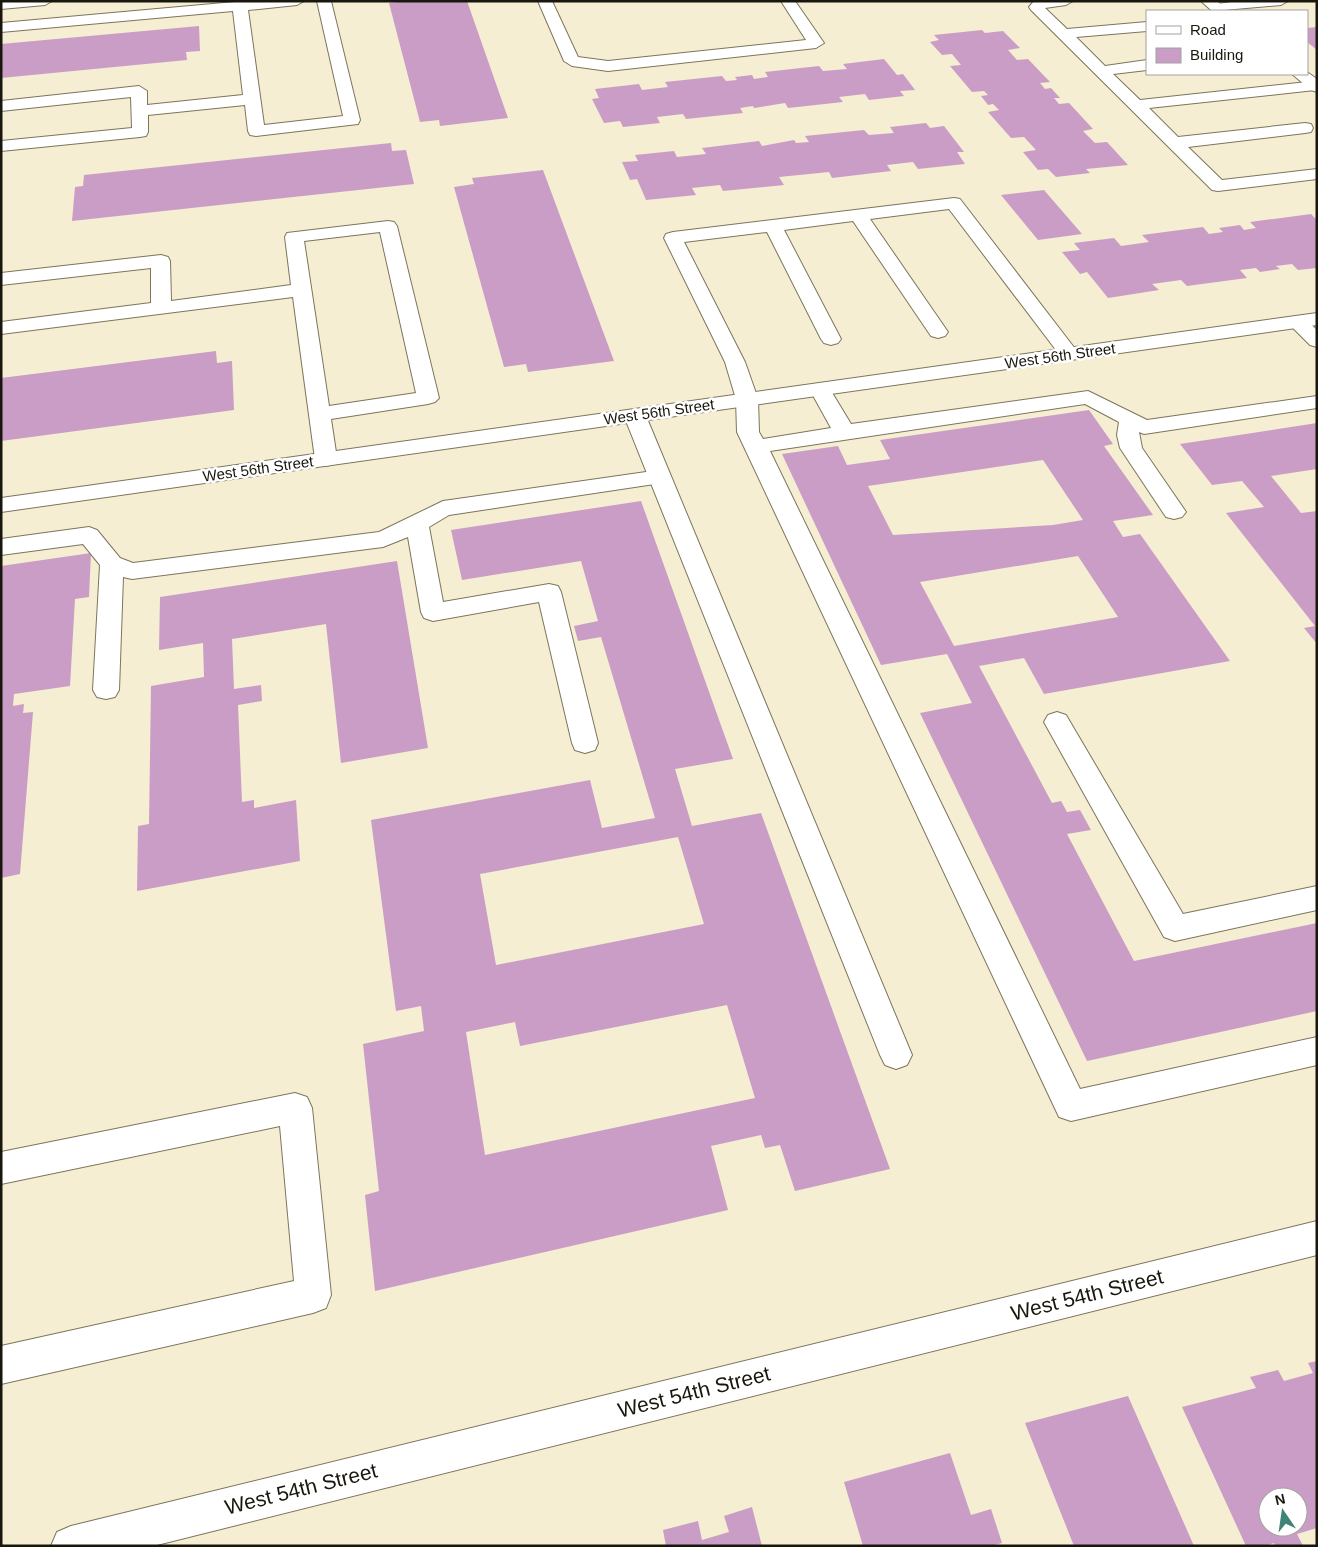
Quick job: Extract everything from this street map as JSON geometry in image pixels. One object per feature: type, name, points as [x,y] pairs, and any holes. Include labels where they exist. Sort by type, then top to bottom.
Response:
[{"type":"street","points":[[1,5],[45,1]]},
{"type":"street","points":[[1,28],[297,1]]},
{"type":"street","points":[[240,7],[256,131],[352,120],[324,1]]},
{"type":"street","points":[[545,1],[572,61],[608,66],[816,43],[788,1]]},
{"type":"street","points":[[1066,1],[1039,4],[1036,7],[1218,186],[1317,174]]},
{"type":"street","points":[[1215,7],[1281,1]]},
{"type":"street","points":[[1064,34],[1146,26]]},
{"type":"street","points":[[1101,71],[1146,65]]},
{"type":"street","points":[[1301,75],[1316,86]]},
{"type":"street","points":[[1136,105],[1316,86]]},
{"type":"street","points":[[1,106],[139,91],[140,111],[140,132],[1,146]]},
{"type":"street","points":[[140,111],[252,99]]},
{"type":"street","points":[[1174,143],[1305,128]]},
{"type":"street","points":[[1069,354],[954,203],[674,238],[735,362],[747,399],[752,440],[1071,1106],[1317,1051]]},
{"type":"street","points":[[858,215],[938,332]]},
{"type":"street","points":[[319,414],[428,398],[388,226],[294,237],[301,290],[319,414],[326,460]]},
{"type":"street","points":[[773,226],[831,339]]},
{"type":"street","points":[[1,279],[161,261],[161,308]]},
{"type":"street","points":[[1,328],[301,290]]},
{"type":"street","points":[[1307,320],[1316,346]]},
{"type":"street","name":"West 56th Street","points":[[1,505],[1307,320]]},
{"type":"street","points":[[821,390],[844,432]]},
{"type":"street","points":[[752,440],[844,432],[1088,397],[1144,427],[1317,402]]},
{"type":"street","points":[[635,416],[896,1055]]},
{"type":"street","points":[[1130,420],[1128,435],[1132,448],[1174,512]]},
{"type":"street","points":[[1,547],[89,535],[112,564],[132,572],[383,539],[417,524],[443,508],[660,477]]},
{"type":"street","points":[[417,524],[433,612],[549,592],[585,743]]},
{"type":"street","points":[[106,690],[112,564]]},
{"type":"street","points":[[1057,722],[1174,928],[1317,898]]},
{"type":"street","points":[[1,1168],[295,1108],[313,1295],[1,1365]]},
{"type":"street","name":"West 54th Street","points":[[71,1546],[1317,1238]]},
{"type":"building","points":[[406,1],[467,1],[508,118],[440,126],[439,120],[420,122],[389,3]]},
{"type":"building","points":[[199,26],[200,51],[186,52],[187,60],[1,78],[1,44]]},
{"type":"building","points":[[1317,27],[1317,50],[1308,43],[1308,28]]},
{"type":"building","points":[[982,30],[985,33],[1003,31],[1020,48],[1008,50],[1017,60],[1028,59],[1050,82],[1040,83],[1045,89],[1051,88],[1060,98],[1054,98],[1059,104],[1069,103],[1093,129],[1083,131],[1095,143],[1107,142],[1128,165],[1086,169],[1090,173],[1056,177],[1048,169],[1038,170],[1023,152],[1036,150],[1024,137],[1011,138],[988,112],[999,110],[993,104],[988,105],[981,96],[988,95],[984,91],[972,92],[950,66],[961,65],[952,54],[942,55],[930,42],[939,40],[934,35]]},
{"type":"building","points":[[884,59],[897,75],[903,74],[915,90],[900,91],[904,96],[869,100],[865,94],[839,97],[843,102],[788,108],[785,103],[754,108],[753,106],[740,108],[743,113],[686,119],[683,114],[657,117],[660,123],[623,127],[620,121],[604,123],[592,99],[599,98],[595,89],[639,84],[642,90],[668,87],[665,82],[722,76],[726,81],[737,80],[735,77],[752,75],[754,79],[768,77],[765,72],[819,66],[823,71],[847,69],[843,64]]},
{"type":"building","points":[[926,123],[930,128],[944,126],[964,152],[957,152],[965,164],[918,169],[913,162],[887,165],[891,171],[832,178],[829,172],[779,177],[784,185],[723,191],[720,185],[692,188],[696,195],[646,200],[637,179],[630,180],[622,162],[638,161],[635,155],[674,151],[677,157],[706,154],[702,148],[759,141],[762,146],[794,140],[796,143],[809,142],[805,136],[864,130],[869,135],[894,133],[890,127]]},
{"type":"building","points":[[391,143],[392,151],[406,150],[414,184],[72,221],[75,187],[83,186],[84,175]]},
{"type":"building","points":[[543,170],[614,361],[528,372],[526,364],[504,367],[454,187],[474,184],[472,178]]},
{"type":"building","points":[[1044,190],[1082,234],[1038,240],[1001,195]]},
{"type":"building","points":[[1311,214],[1317,220],[1317,268],[1298,270],[1292,264],[1276,266],[1280,269],[1260,272],[1256,268],[1240,270],[1247,278],[1187,286],[1181,280],[1152,284],[1159,290],[1108,298],[1087,272],[1080,274],[1062,252],[1080,250],[1074,243],[1114,238],[1121,246],[1149,242],[1142,235],[1203,227],[1209,234],[1223,232],[1219,228],[1240,225],[1244,230],[1256,228],[1250,222]]},
{"type":"building","points":[[216,351],[217,363],[232,361],[234,410],[1,441],[1,378]]},
{"type":"building","points":[[1089,410],[1113,444],[1104,446],[1153,515],[1113,521],[1123,537],[1140,534],[1230,661],[1044,694],[1024,658],[979,666],[1052,803],[1061,801],[1067,812],[1080,810],[1091,830],[1067,834],[1134,961],[1317,923],[1317,1011],[1087,1061],[920,713],[972,703],[947,654],[881,665],[782,454],[838,446],[847,465],[890,459],[880,440]],"holes":[[[1043,460],[1083,520],[1053,525],[893,535],[868,486]],[[1078,556],[1118,617],[954,646],[920,582]]]},
{"type":"building","points":[[1317,423],[1317,469],[1271,476],[1301,513],[1317,511],[1317,527],[1315,528],[1317,530],[1317,644],[1304,628],[1315,626],[1226,513],[1264,507],[1242,481],[1212,485],[1180,444]]},
{"type":"building","points":[[641,501],[733,759],[675,769],[692,826],[761,813],[890,1169],[795,1191],[780,1145],[765,1148],[761,1135],[711,1146],[728,1210],[375,1291],[365,1195],[379,1191],[363,1044],[424,1031],[421,1006],[396,1011],[371,820],[590,780],[602,828],[655,818],[601,637],[578,641],[574,626],[598,621],[581,561],[462,580],[451,530]],"holes":[[[678,837],[704,924],[496,965],[480,874]],[[727,1005],[755,1098],[485,1155],[466,1032],[515,1022],[520,1046]]]},
{"type":"building","points":[[91,553],[89,597],[75,599],[70,686],[14,694],[13,706],[24,704],[23,713],[33,712],[20,874],[1,878],[1,566]]},
{"type":"building","points":[[397,561],[428,748],[341,763],[326,624],[232,639],[234,689],[261,685],[262,701],[238,705],[242,802],[254,800],[254,808],[296,800],[300,861],[137,891],[138,826],[149,824],[151,686],[204,677],[203,643],[159,650],[160,597]]},
{"type":"building","points":[[1317,1361],[1317,1528],[1308,1531],[1308,1487],[1258,1487],[1258,1537],[1298,1537],[1303,1546],[1275,1546],[1274,1543],[1265,1546],[1246,1546],[1182,1407],[1256,1388],[1250,1377],[1278,1370],[1284,1381],[1313,1373],[1308,1363]]},
{"type":"building","points":[[1128,1396],[1194,1546],[1074,1546],[1025,1423]]},
{"type":"building","points":[[950,1453],[971,1515],[991,1509],[1002,1543],[991,1546],[863,1546],[844,1482]]},
{"type":"building","points":[[752,1507],[762,1546],[666,1546],[663,1530],[698,1521],[702,1540],[729,1532],[724,1516]]}]
